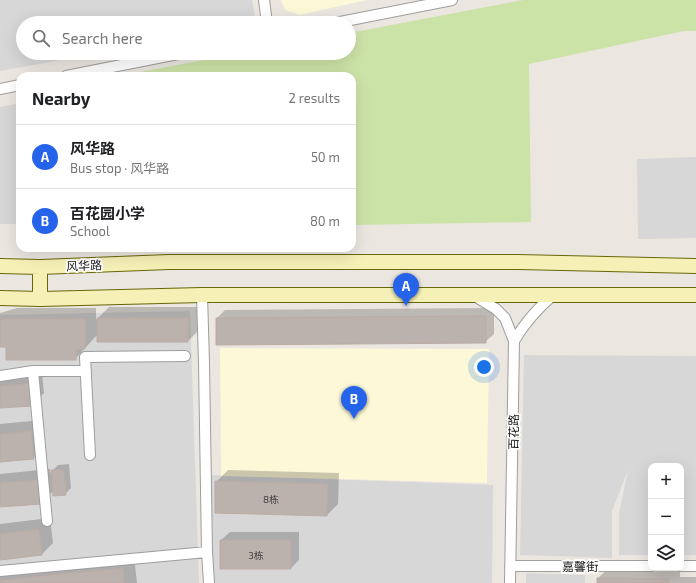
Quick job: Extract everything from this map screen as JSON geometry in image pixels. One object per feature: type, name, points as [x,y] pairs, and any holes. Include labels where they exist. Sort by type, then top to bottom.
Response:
[{"type":"main road","points":[[0,256],[40,267],[40,299]]},
{"type":"main road","name":"风华路","points":[[0,266],[40,267],[169,262],[518,262],[696,266]]},
{"type":"main road","points":[[0,298],[40,299],[202,295],[696,295]]},
{"type":"main road","points":[[0,305],[40,299]]},
{"type":"street","points":[[264,0],[266,16]]},
{"type":"street","points":[[356,19],[452,0]]},
{"type":"street","points":[[86,72],[147,60]]},
{"type":"street","points":[[0,89],[16,86]]},
{"type":"street","points":[[471,294],[496,309],[505,318],[514,341]]},
{"type":"street","points":[[202,295],[207,552],[209,583]]},
{"type":"street","points":[[514,341],[522,327],[553,295]]},
{"type":"street","name":"百花路","points":[[510,583],[514,341]]},
{"type":"street","points":[[90,456],[86,357],[185,356]]},
{"type":"street","points":[[0,376],[34,371],[86,371]]},
{"type":"street","points":[[34,371],[47,520]]},
{"type":"street","points":[[0,571],[207,552]]},
{"type":"street","name":"嘉馨街","points":[[510,566],[648,566]]},
{"type":"street","points":[[684,566],[696,566]]},
{"type":"shaded area","points":[[0,0],[252,0],[255,16],[16,16],[16,60],[61,60],[0,71]]},
{"type":"shaded area","points":[[281,0],[367,0],[300,15],[285,10]]},
{"type":"shaded area","points":[[16,104],[16,224],[0,224],[0,107]]},
{"type":"shaded area","points":[[696,157],[696,238],[638,239],[637,159]]},
{"type":"shaded area","points":[[190,311],[199,583],[0,583],[0,315]]},
{"type":"shaded area","points":[[220,348],[489,349],[487,483],[221,476]]},
{"type":"shaded area","points":[[524,355],[696,356],[696,555],[684,555],[684,463],[648,463],[648,555],[619,555],[619,513],[628,470],[612,511],[612,558],[520,555]]},
{"type":"shaded area","points":[[209,475],[493,485],[492,583],[214,583]]},
{"type":"shaded area","points":[[526,573],[585,575],[585,583],[526,583]]},
{"type":"green space","points":[[523,0],[696,0],[696,31],[684,31],[529,64],[531,222],[356,225],[356,72],[140,72],[204,60],[356,60],[356,32]]},
{"type":"building","points":[[486,316],[486,343],[216,345],[216,318]]},
{"type":"building","points":[[97,318],[188,318],[188,342],[97,342]]},
{"type":"building","points":[[85,319],[85,349],[76,349],[76,360],[6,360],[6,347],[0,347],[0,320]]},
{"type":"building","points":[[31,383],[33,406],[0,408],[0,386]]},
{"type":"building","points":[[31,431],[34,459],[0,462],[0,434]]},
{"type":"building","points":[[51,470],[64,470],[66,495],[53,496]]},
{"type":"building","points":[[39,480],[41,504],[0,507],[0,483]]},
{"type":"building","points":[[215,481],[328,484],[327,516],[215,513]]},
{"type":"building","points":[[39,529],[42,555],[0,560],[0,534]]},
{"type":"building","points":[[220,540],[291,540],[291,569],[220,569]]},
{"type":"building","points":[[123,568],[124,583],[0,583],[0,580]]},
{"type":"building","points":[[597,578],[669,579],[669,583],[597,583]]},
{"type":"place","name":"风华路","points":[[406,306]]},
{"type":"place","name":"百花园小学","points":[[354,419]]}]
